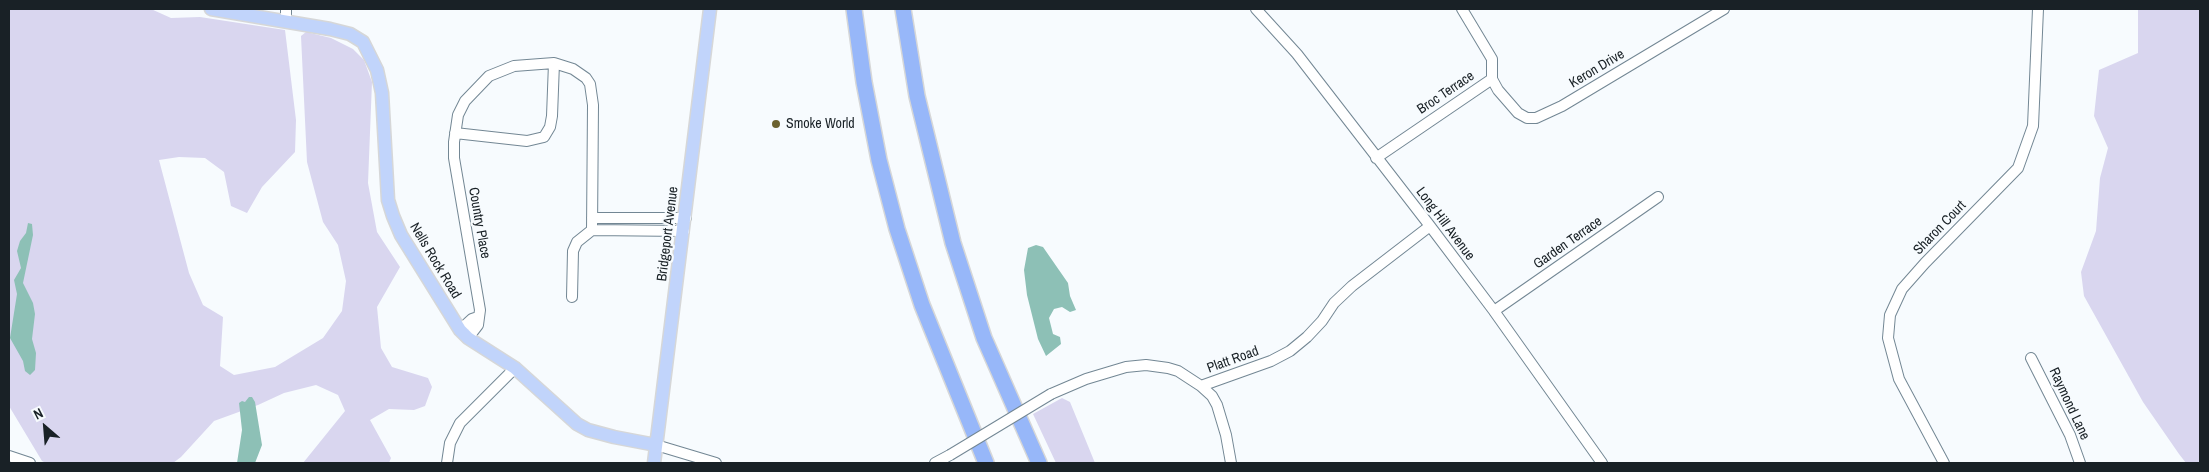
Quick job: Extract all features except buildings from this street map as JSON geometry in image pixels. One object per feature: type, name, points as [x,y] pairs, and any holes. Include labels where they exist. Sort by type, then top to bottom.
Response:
[{"type":"highway","points":[[854,9],[864,82],[879,160],[897,229],[922,305],[986,463]]},
{"type":"highway","points":[[904,9],[917,96],[953,243],[984,338],[1039,463]]},
{"type":"main road","name":"Nells Rock Road","points":[[211,9],[286,15],[350,34],[363,42],[377,70],[382,93],[388,190],[391,208],[401,235],[464,334],[515,368],[577,424],[604,434],[656,445]]},
{"type":"main road","name":"Bridgeport Avenue","points":[[654,463],[685,225],[710,9]]},
{"type":"street","name":"Long Hill Avenue","points":[[1256,9],[1297,54],[1430,226],[1494,311],[1602,463]]},
{"type":"street","name":"Broc Terrace","points":[[1376,158],[1492,79],[1492,59],[1462,9]]},
{"type":"street","name":"Keron Drive","points":[[1492,79],[1498,90],[1518,113],[1527,118],[1536,118],[1562,106],[1724,9]]},
{"type":"street","name":"Sharon Court","points":[[1944,463],[1899,379],[1888,338],[1890,315],[1902,289],[2018,168],[2033,126],[2038,9]]},
{"type":"street","points":[[455,133],[527,141],[544,137],[550,127],[552,116],[554,64]]},
{"type":"street","name":"Country Place","points":[[464,334],[478,325],[480,310],[454,158],[455,133],[458,115],[465,101],[489,76],[514,66],[554,64],[580,73],[590,84],[593,93],[592,230]]},
{"type":"street","name":"Garden Terrace","points":[[1494,311],[1658,197]]},
{"type":"street","points":[[592,218],[685,225]]},
{"type":"street","points":[[572,297],[573,251],[577,242],[592,230],[685,225]]},
{"type":"street","name":"Platt Road","points":[[935,463],[1051,394],[1091,377],[1126,367],[1146,365],[1178,371],[1201,386],[1271,361],[1290,351],[1307,337],[1322,321],[1334,303],[1352,286],[1430,226]]},
{"type":"street","name":"Raymond Lane","points":[[2031,358],[2070,435],[2080,463]]},
{"type":"street","points":[[447,463],[450,444],[460,423],[515,368]]},
{"type":"street","points":[[1201,386],[1212,396],[1217,405],[1226,435],[1231,463]]},
{"type":"street","points":[[656,445],[698,460],[716,463]]},
{"type":"street","points":[[9,456],[30,463]]},
{"type":"shaded area","points":[[9,9],[151,9],[171,18],[200,17],[285,30],[296,120],[295,152],[262,187],[247,213],[231,206],[224,172],[205,158],[179,157],[159,160],[189,273],[203,305],[223,317],[220,366],[234,375],[275,367],[323,338],[342,311],[346,281],[338,245],[323,222],[307,162],[301,36],[306,32],[331,38],[353,49],[364,60],[372,82],[368,183],[377,232],[400,267],[377,307],[381,348],[392,367],[428,378],[432,387],[425,406],[414,410],[389,409],[370,420],[391,458],[389,463],[303,463],[345,411],[338,395],[316,385],[284,393],[214,421],[181,457],[173,463],[46,463],[42,461],[9,406]]},
{"type":"shaded area","points":[[2138,9],[2200,9],[2200,463],[2186,463],[2179,454],[2143,402],[2084,296],[2081,272],[2096,231],[2100,178],[2108,148],[2094,116],[2099,70],[2138,53]]},
{"type":"shaded area","points":[[28,223],[32,224],[33,235],[23,283],[33,303],[35,314],[32,339],[36,353],[35,370],[30,375],[25,371],[23,361],[10,338],[17,294],[14,280],[21,268],[17,251],[20,241],[26,233]]},
{"type":"shaded area","points":[[1036,245],[1043,247],[1068,283],[1070,296],[1076,310],[1070,312],[1062,307],[1054,309],[1049,318],[1053,334],[1060,337],[1061,344],[1046,356],[1038,339],[1027,295],[1024,270],[1028,248]]},
{"type":"shaded area","points":[[249,397],[252,397],[255,402],[262,445],[255,463],[237,463],[242,430],[239,403],[245,402]]},
{"type":"shaded area","points":[[1062,398],[1070,402],[1095,463],[1056,463],[1033,414]]},
{"type":"place","name":"Smoke World","points":[[776,124]]}]
